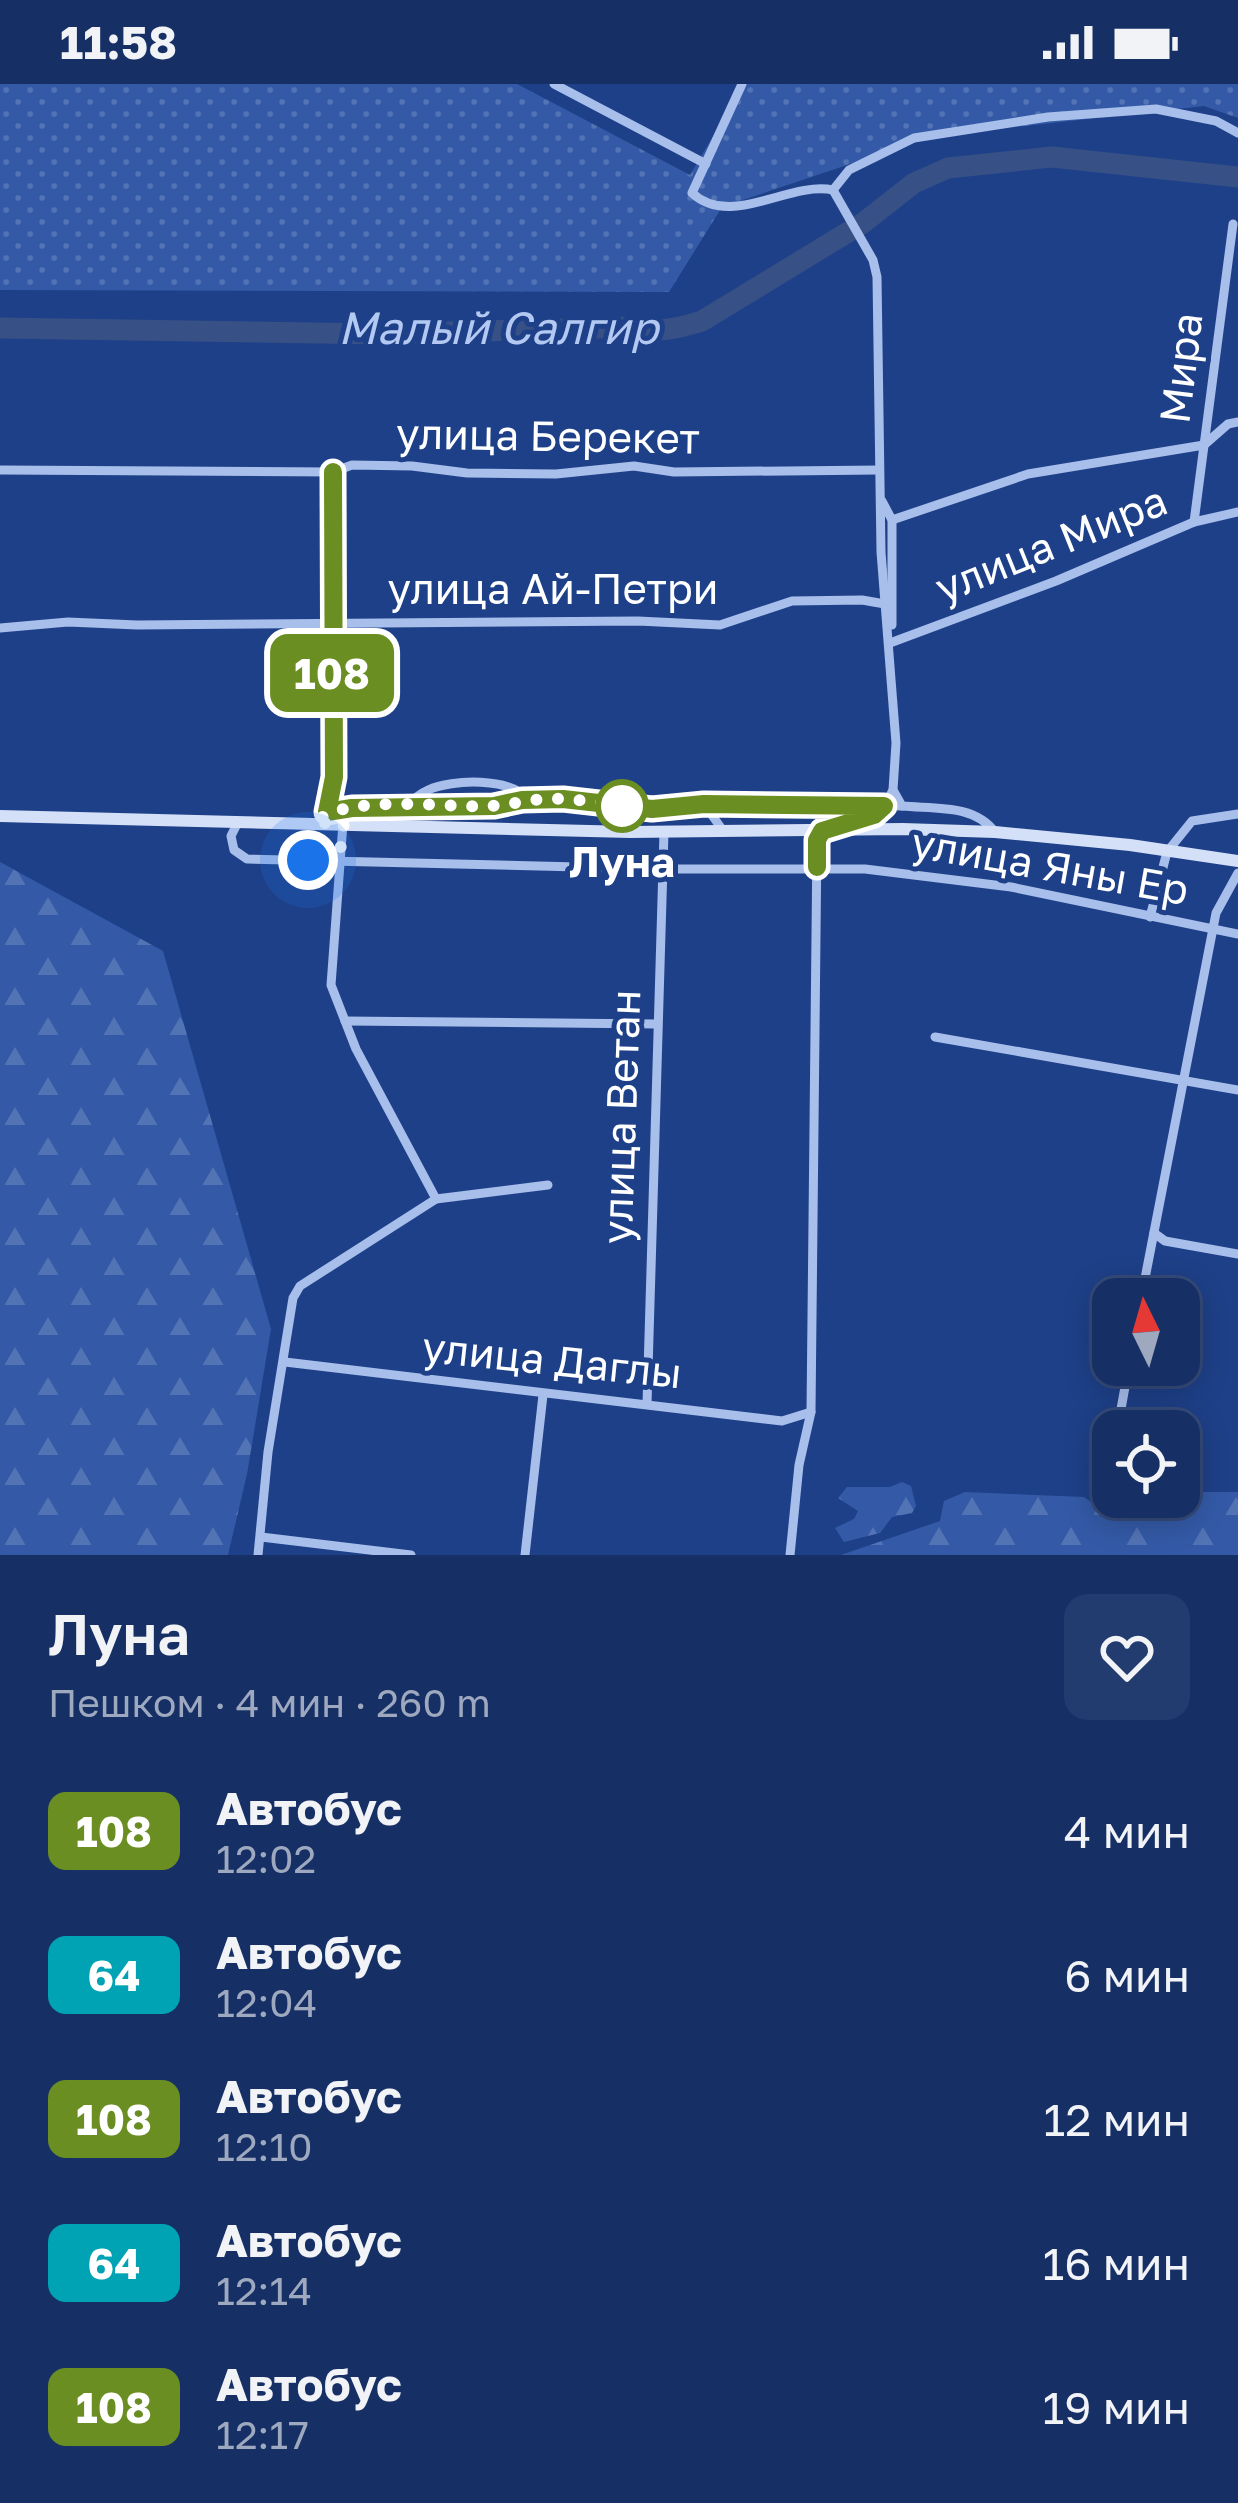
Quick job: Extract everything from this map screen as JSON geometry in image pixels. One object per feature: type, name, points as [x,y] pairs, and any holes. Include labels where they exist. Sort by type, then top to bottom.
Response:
[{"type":"main road","points":[[0,816],[664,832],[994,832],[1238,861]]},
{"type":"street","points":[[554,84],[706,164]]},
{"type":"street","points":[[742,84],[692,194],[703,203],[737,207],[814,186],[833,190]]},
{"type":"street","points":[[833,190],[849,170],[914,138],[1048,117],[1156,109],[1216,121],[1238,133]]},
{"type":"street","points":[[790,1555],[811,1412],[817,840],[822,831],[874,815],[884,806],[892,790],[896,743],[879,470],[877,277],[873,260],[833,190]]},
{"type":"street","name":"Мира","points":[[1195,522],[1233,224]]},
{"type":"street","points":[[892,520],[1028,474],[1204,445],[1228,424],[1238,422]]},
{"type":"street","name":"улица Берекет","points":[[0,470],[333,472],[352,465],[556,474],[634,466],[674,472],[879,470]]},
{"type":"street","points":[[327,812],[334,777],[333,472]]},
{"type":"street","points":[[881,500],[892,520],[890,643]]},
{"type":"street","name":"улица Мира","points":[[890,643],[1195,522],[1238,512]]},
{"type":"street","name":"улица Ай-Петри","points":[[0,628],[68,622],[638,621],[720,626],[792,601],[885,604]]},
{"type":"street","points":[[404,807],[431,789],[460,784],[508,786],[521,790],[528,800]]},
{"type":"street","points":[[892,790],[902,806]]},
{"type":"street","points":[[314,823],[327,812],[563,799],[652,809],[704,804],[902,806],[970,812],[986,820],[994,832]]},
{"type":"street","points":[[704,804],[724,832]]},
{"type":"street","points":[[1150,917],[1167,852],[1192,821],[1238,814]]},
{"type":"street","points":[[344,823],[332,985],[345,1021],[436,1199]]},
{"type":"street","name":"улица Яны Ер","points":[[237,824],[231,836],[234,850],[247,859],[886,871],[1011,887],[1238,934]]},
{"type":"street","name":"улица Ветан","points":[[647,1403],[664,832]]},
{"type":"street","points":[[1145,1278],[1215,929],[1222,899],[1238,873]]},
{"type":"street","points":[[345,1021],[657,1024]]},
{"type":"street","points":[[935,1036],[1238,1090]]},
{"type":"street","points":[[258,1555],[268,1452],[293,1298],[300,1286],[436,1199],[548,1185]]},
{"type":"street","points":[[1154,1233],[1166,1240],[1238,1254]]},
{"type":"street","name":"улица Даглы","points":[[285,1362],[782,1420],[811,1412]]},
{"type":"street","points":[[525,1555],[543,1395]]},
{"type":"street","points":[[261,1537],[411,1555]]},
{"type":"green space","points":[[0,84],[517,84],[690,175],[744,84],[1238,84],[1238,118],[1204,106],[934,136],[722,207],[669,292],[0,290]]},
{"type":"green space","points":[[0,862],[163,951],[271,1329],[228,1555],[0,1555]]},
{"type":"green space","points":[[902,1482],[911,1486],[916,1506],[912,1513],[892,1517],[880,1533],[844,1542],[835,1528],[854,1519],[858,1511],[838,1498],[847,1487],[890,1487]]},
{"type":"green space","points":[[965,1492],[1084,1497],[1092,1502],[1092,1518],[1200,1518],[1200,1492],[1238,1492],[1238,1555],[841,1555],[940,1521],[944,1501]]},
{"type":"waterway","name":"Малый Салгир","points":[[0,328],[380,334],[667,329],[702,321],[863,223],[914,183],[948,168],[1052,157],[1238,177]]},
{"type":"bus line","name":"108","points":[[333,472],[334,777],[327,812],[563,799],[652,809],[704,804],[884,806],[874,815],[822,831],[817,840],[817,867]]},
{"type":"place","name":"Луна","points":[[622,806]]},
{"type":"route","points":[[308,860],[339,859],[344,823],[314,823],[327,812],[563,799],[628,807],[622,806]]}]
